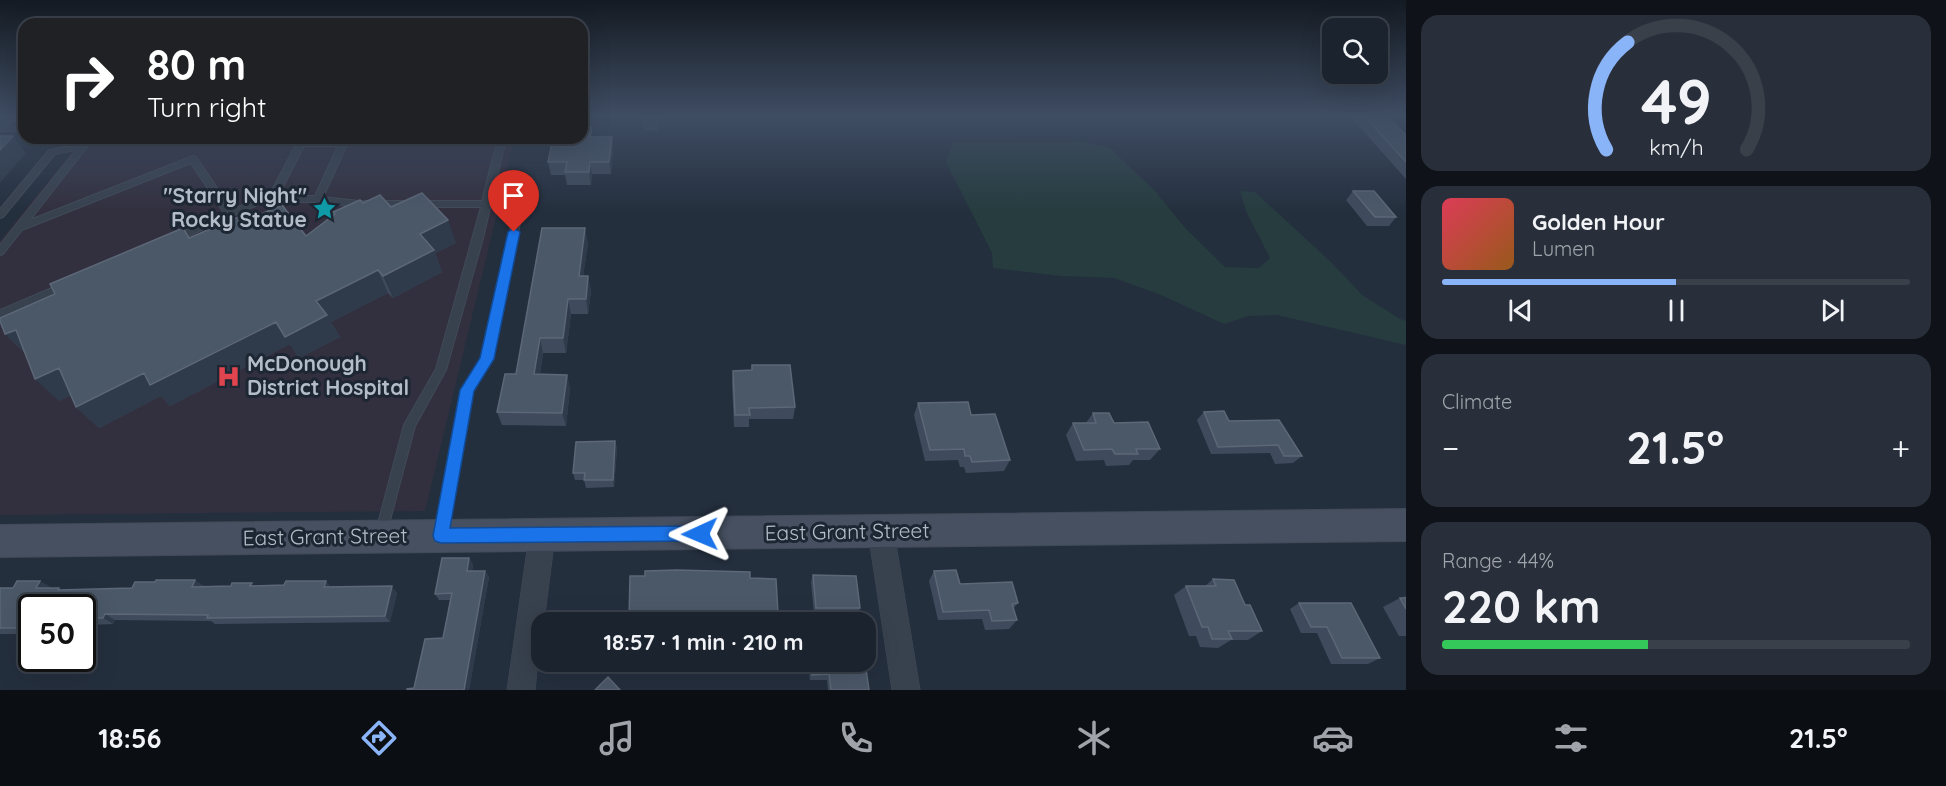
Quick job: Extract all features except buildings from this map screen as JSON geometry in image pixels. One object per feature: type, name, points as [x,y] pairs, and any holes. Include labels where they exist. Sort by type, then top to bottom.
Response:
[{"type":"main road","name":"East Grant Street","points":[[0,541],[1406,525]]},
{"type":"street","points":[[881,532],[906,690]]},
{"type":"street","points":[[521,690],[542,536]]},
{"type":"lane","points":[[0,215],[52,152],[77,147]]},
{"type":"lane","points":[[0,252],[82,147]]},
{"type":"lane","points":[[272,199],[299,147]]},
{"type":"lane","points":[[318,199],[342,147]]},
{"type":"lane","points":[[380,536],[410,425],[441,370],[500,147]]},
{"type":"lane","points":[[19,228],[193,159],[230,214]]},
{"type":"lane","points":[[441,536],[467,390],[487,359],[525,180]]},
{"type":"lane","points":[[163,244],[263,199],[318,199],[359,204],[486,204]]},
{"type":"lane","points":[[0,314],[71,284]]},
{"type":"shaded area","name":"McDonough District Hospital","points":[[76,147],[513,147],[425,511],[0,515],[0,241]]},
{"type":"green space","points":[[951,147],[1110,148],[1155,191],[1186,229],[1225,267],[1259,268],[1270,258],[1246,211],[1240,191],[1255,192],[1332,263],[1362,295],[1406,321],[1406,345],[1277,315],[1248,316],[1224,324],[1161,295],[1114,278],[1061,276],[993,268],[992,253],[946,162]]},
{"type":"place","name":"\"Starry Night\" Rocky Statue","points":[[325,208]]},
{"type":"place","name":"McDonough District Hospital","points":[[229,376]]},
{"type":"route","points":[[514,232],[487,359],[467,390],[441,536],[700,534]]}]
